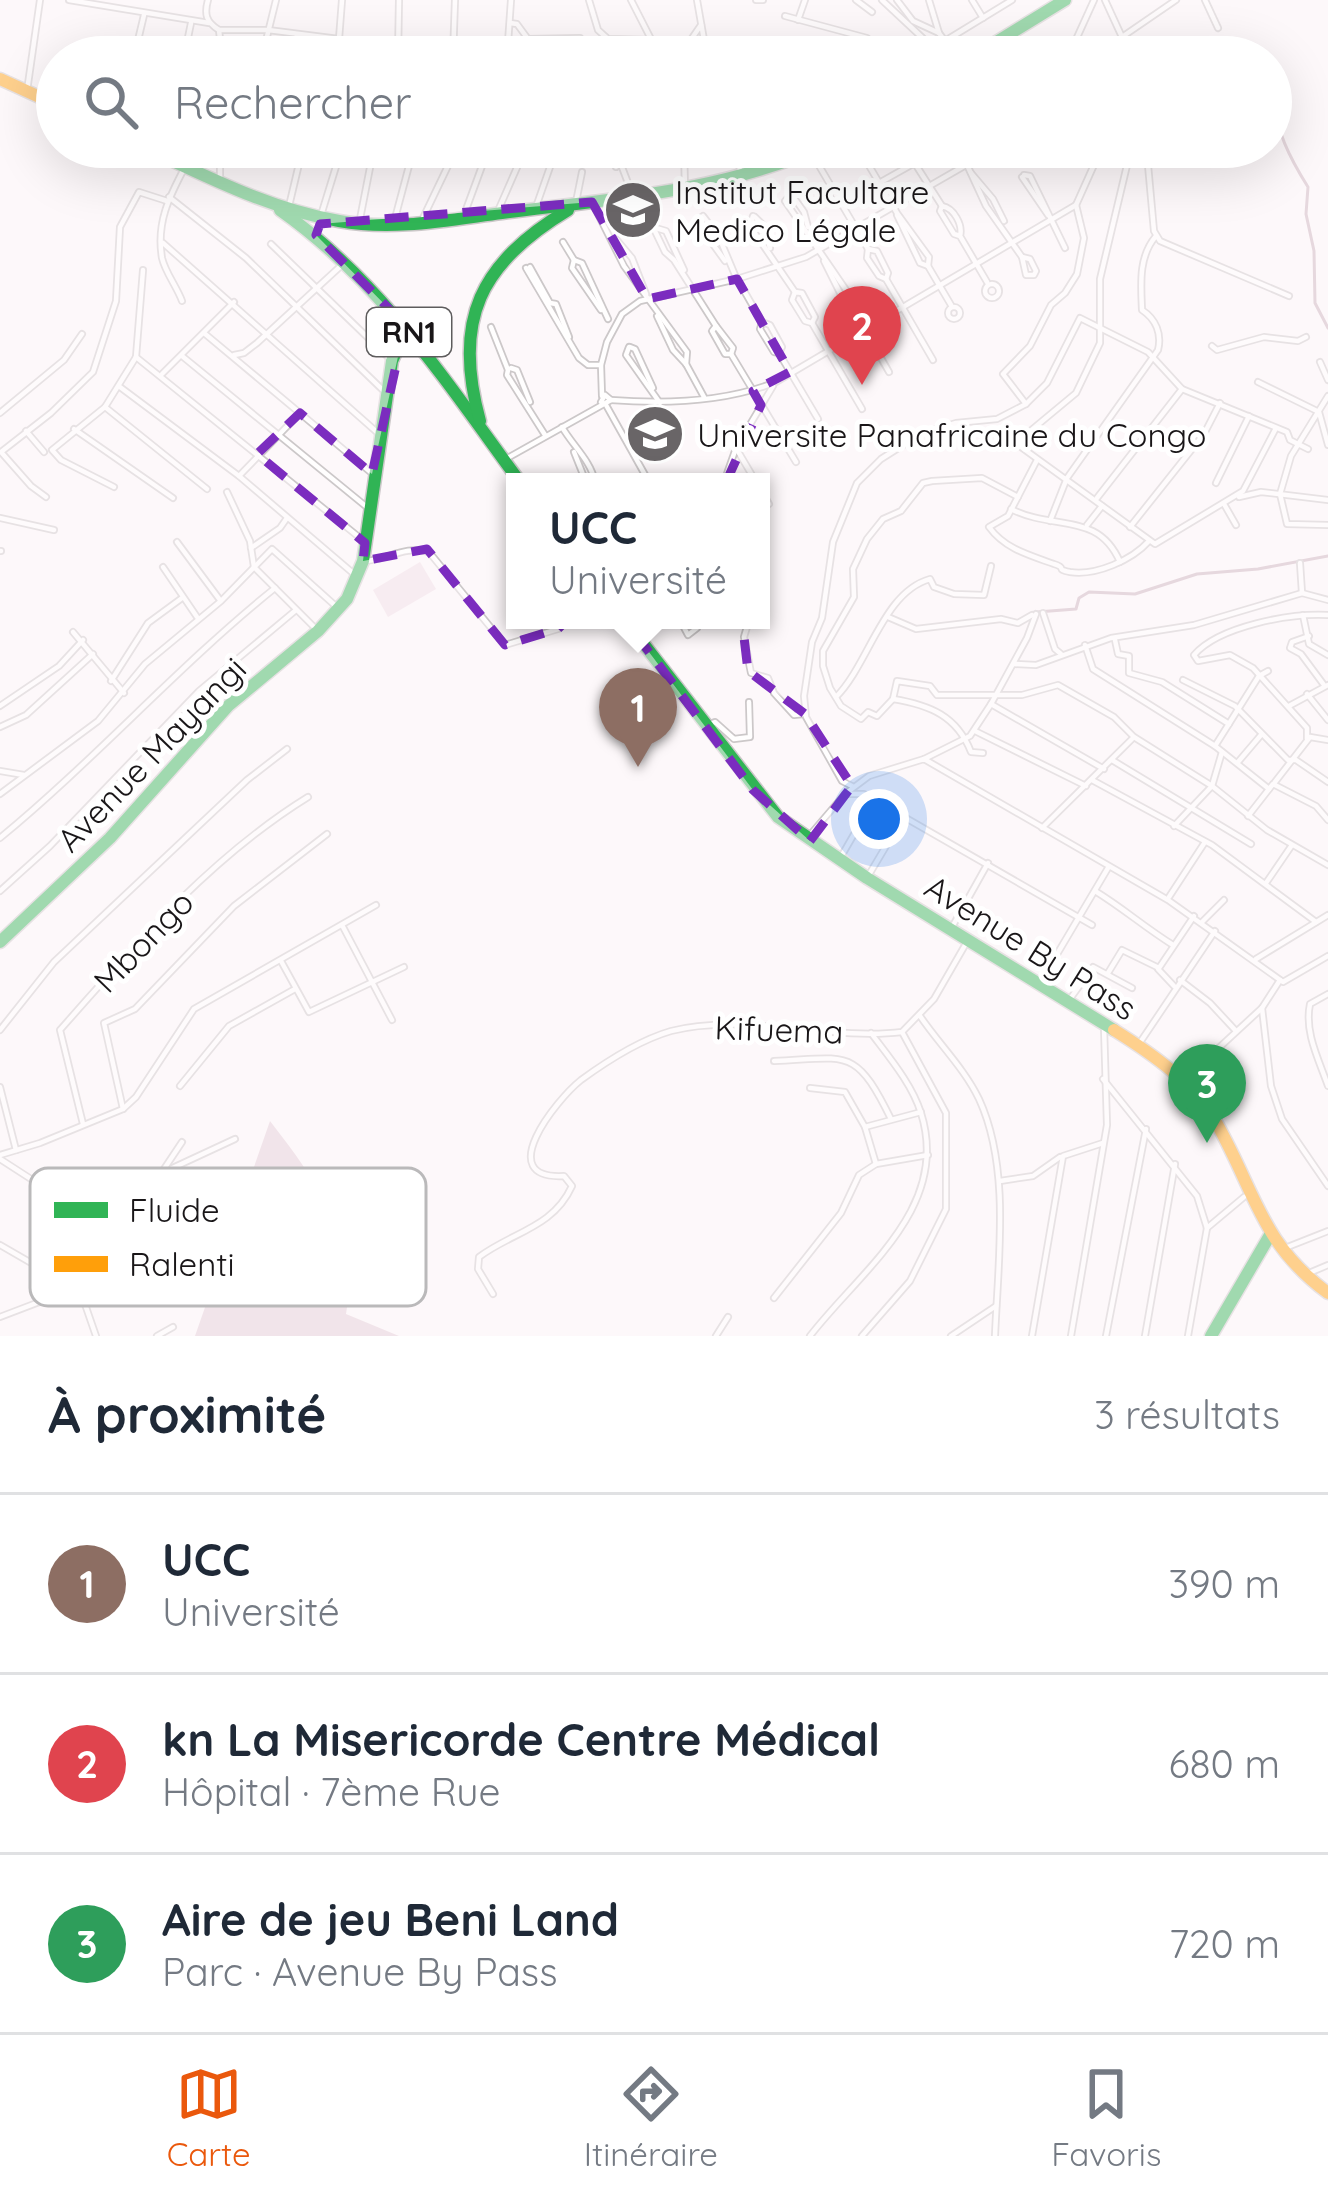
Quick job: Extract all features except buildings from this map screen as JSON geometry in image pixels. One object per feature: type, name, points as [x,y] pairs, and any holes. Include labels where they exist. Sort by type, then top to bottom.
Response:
[{"type":"main road","points":[[1006,36],[1065,0]]},
{"type":"main road","points":[[0,79],[36,95]]},
{"type":"main road","name":"RN1","points":[[189,168],[281,208],[347,260],[407,328],[513,473]]},
{"type":"main road","points":[[281,208],[359,224],[421,223],[685,189],[768,168]]},
{"type":"main road","points":[[484,434],[468,378],[471,317],[484,284],[525,235],[575,206]]},
{"type":"main road","points":[[316,235],[324,218]]},
{"type":"main road","name":"Avenue Mayangi","points":[[0,942],[110,838],[228,706],[339,609],[363,561],[392,361],[407,328]]},
{"type":"main road","points":[[450,387],[468,378]]},
{"type":"main road","name":"Avenue By Pass","points":[[632,629],[765,804],[810,841],[1138,1045],[1183,1079],[1202,1100],[1280,1250],[1328,1293]]},
{"type":"main road","points":[[1211,1336],[1270,1235]]},
{"type":"street","points":[[27,91],[40,0]]},
{"type":"street","points":[[69,0],[209,23]]},
{"type":"street","points":[[205,0],[209,23],[218,30],[311,36]]},
{"type":"street","points":[[267,36],[275,0]]},
{"type":"street","points":[[339,36],[342,0]]},
{"type":"street","points":[[398,36],[399,0]]},
{"type":"street","points":[[453,36],[454,0]]},
{"type":"street","points":[[509,36],[511,0]]},
{"type":"street","points":[[589,0],[603,36]]},
{"type":"street","points":[[632,0],[650,36]]},
{"type":"street","points":[[697,0],[703,36]]},
{"type":"street","points":[[798,20],[805,0]]},
{"type":"street","points":[[856,0],[872,12]]},
{"type":"street","points":[[882,0],[921,36]]},
{"type":"street","points":[[897,0],[913,21],[940,33]]},
{"type":"street","points":[[929,0],[942,36]]},
{"type":"street","points":[[972,0],[983,18]]},
{"type":"street","points":[[1078,36],[1094,0]]},
{"type":"street","points":[[1105,0],[1122,36]]},
{"type":"street","points":[[1123,36],[1176,0]]},
{"type":"street","points":[[1205,0],[1218,28]]},
{"type":"street","points":[[953,36],[1007,1]]},
{"type":"street","points":[[139,36],[144,15]]},
{"type":"street","points":[[785,16],[859,36]]},
{"type":"street","points":[[188,36],[190,23]]},
{"type":"street","points":[[510,23],[517,24],[526,36]]},
{"type":"street","points":[[693,36],[701,25]]},
{"type":"street","points":[[218,30],[219,36]]},
{"type":"street","points":[[182,302],[164,263],[162,215],[184,168]]},
{"type":"street","points":[[220,168],[220,182]]},
{"type":"street","points":[[281,208],[295,168]]},
{"type":"street","points":[[324,218],[337,168]]},
{"type":"street","points":[[359,224],[370,168]]},
{"type":"street","points":[[394,225],[409,168]]},
{"type":"street","points":[[421,223],[447,168]]},
{"type":"street","points":[[462,219],[481,168]]},
{"type":"street","points":[[496,214],[517,168]]},
{"type":"street","points":[[535,209],[550,168]]},
{"type":"street","points":[[620,168],[656,228],[666,231],[675,259],[716,326],[712,331],[796,462]]},
{"type":"street","points":[[684,168],[685,189]]},
{"type":"street","points":[[740,168],[741,178]]},
{"type":"street","points":[[825,168],[868,249],[867,258],[886,279],[933,360]]},
{"type":"street","points":[[871,168],[910,236],[919,239],[929,257],[928,266],[951,305]]},
{"type":"street","points":[[879,183],[904,168]]},
{"type":"street","points":[[918,168],[942,206],[953,212],[962,229],[960,236],[987,282]]},
{"type":"street","points":[[644,473],[605,401],[601,364],[615,325],[628,308],[821,252],[969,168]]},
{"type":"street","points":[[971,168],[1022,256]]},
{"type":"street","points":[[1026,404],[1004,374],[1030,346],[1051,305],[1066,293],[1077,274],[1084,238],[1076,206],[1092,168]]},
{"type":"street","points":[[1126,168],[1100,279],[1100,343],[1076,393],[1023,437],[1022,447],[1148,541],[1160,542],[1251,482],[1276,428]]},
{"type":"street","points":[[1050,521],[1067,478],[1152,360],[1161,336],[1142,310],[1144,256],[1156,236],[1149,168]]},
{"type":"street","points":[[575,206],[582,172]]},
{"type":"street","points":[[46,496],[0,452],[86,380],[100,359],[116,301],[118,238],[139,192],[168,199],[246,257],[387,394]]},
{"type":"street","points":[[805,225],[797,222],[786,196],[795,197],[805,225],[836,279],[844,282],[855,303],[853,309],[889,372]]},
{"type":"street","points":[[1036,196],[1065,248]]},
{"type":"street","points":[[592,202],[614,239],[622,242],[669,333],[673,350],[704,397]]},
{"type":"street","points":[[503,460],[605,401],[704,397],[753,391],[776,382],[1049,217],[1076,206]]},
{"type":"street","points":[[719,248],[699,225],[701,217],[708,218],[719,248],[762,322],[760,329],[818,418]]},
{"type":"street","points":[[1156,236],[1183,254],[1289,296]]},
{"type":"street","points":[[761,237],[795,292]]},
{"type":"street","points":[[563,242],[574,260],[572,268],[615,325]]},
{"type":"street","points":[[163,243],[380,434]]},
{"type":"street","points":[[272,244],[392,361]]},
{"type":"street","points":[[229,353],[244,353],[347,260]]},
{"type":"street","points":[[528,267],[579,358],[588,365],[601,364]]},
{"type":"street","points":[[114,487],[52,452],[105,407],[136,357],[142,270]]},
{"type":"street","points":[[795,292],[792,300],[805,321],[812,323],[862,409]]},
{"type":"street","points":[[795,292],[802,293],[814,317],[812,323]]},
{"type":"street","points":[[162,374],[234,302]]},
{"type":"street","points":[[852,786],[842,781],[805,713],[809,655],[822,618],[833,542],[860,478],[881,458],[922,433],[997,419],[1026,404],[1047,383],[1080,318],[1148,352],[1182,389],[1276,428],[1308,449]]},
{"type":"street","points":[[491,327],[510,369]]},
{"type":"street","points":[[204,333],[374,475]]},
{"type":"street","points":[[0,413],[64,360],[82,334]]},
{"type":"street","points":[[1212,346],[1217,350],[1264,337],[1306,338]]},
{"type":"street","points":[[629,346],[625,352],[659,401]]},
{"type":"street","points":[[502,352],[510,369]]},
{"type":"street","points":[[182,356],[370,510]]},
{"type":"street","points":[[136,357],[365,543]]},
{"type":"street","points":[[1320,362],[1328,380]]},
{"type":"street","points":[[510,369],[507,375],[517,393],[527,399]]},
{"type":"street","points":[[510,369],[517,370],[547,434]]},
{"type":"street","points":[[727,473],[736,448],[776,382]]},
{"type":"street","points":[[1258,382],[1319,412],[1328,445]]},
{"type":"street","points":[[120,387],[239,476],[359,577]]},
{"type":"street","points":[[1096,500],[1182,389]]},
{"type":"street","points":[[1328,396],[1291,456],[1280,494],[1287,524],[1328,525]]},
{"type":"street","points":[[1130,527],[1204,434],[1220,403]]},
{"type":"street","points":[[105,407],[206,489]]},
{"type":"street","points":[[239,476],[299,412]]},
{"type":"street","points":[[1216,483],[1249,416]]},
{"type":"street","points":[[560,426],[591,473]]},
{"type":"street","points":[[74,429],[173,498]]},
{"type":"street","points":[[26,431],[44,452]]},
{"type":"street","points":[[736,448],[751,473]]},
{"type":"street","points":[[575,452],[581,473]]},
{"type":"street","points":[[1037,459],[1012,509],[989,530],[1039,562],[1056,563],[1070,572],[1120,562],[1148,541]]},
{"type":"street","points":[[1018,497],[977,478],[932,481],[923,483],[905,508],[879,524],[853,569],[854,597],[823,651],[825,677],[847,711],[862,719],[868,712],[879,715],[893,699],[894,683],[906,680],[930,686],[937,695],[1022,695],[1058,685],[1114,717],[1134,737],[1212,786],[1248,816],[1328,865]]},
{"type":"street","points":[[227,492],[251,548],[254,567],[318,631]]},
{"type":"street","points":[[1233,498],[1261,492],[1328,500]]},
{"type":"street","points":[[1224,504],[1236,525]]},
{"type":"street","points":[[1087,526],[1103,505]]},
{"type":"street","points":[[1012,509],[1033,520],[1087,526],[1111,544],[1120,562]]},
{"type":"street","points":[[0,518],[54,530]]},
{"type":"street","points":[[251,548],[280,528],[286,518]]},
{"type":"street","points":[[177,542],[221,601]]},
{"type":"street","points":[[0,794],[98,721],[145,664],[221,601],[274,548],[339,609]]},
{"type":"street","points":[[363,561],[395,550],[429,552],[505,645],[555,629]]},
{"type":"street","points":[[1300,563],[1302,593]]},
{"type":"street","points":[[836,697],[852,681],[905,592],[930,579],[934,587],[954,594],[984,595],[992,566]]},
{"type":"street","points":[[163,567],[198,618]]},
{"type":"street","points":[[0,838],[275,588]]},
{"type":"street","points":[[1014,664],[1036,664],[1085,645],[1194,625],[1302,593],[1328,600]]},
{"type":"street","points":[[111,681],[148,623],[182,598]]},
{"type":"street","points":[[0,891],[64,832],[199,691],[296,610]]},
{"type":"street","points":[[888,617],[916,629],[1001,619],[1018,622],[1037,614]]},
{"type":"street","points":[[1037,614],[1054,649],[1062,655]]},
{"type":"street","points":[[810,841],[811,830],[852,786],[868,776],[949,750],[975,730],[1037,614]]},
{"type":"street","points":[[1303,615],[1309,644],[1328,655]]},
{"type":"street","points":[[1307,739],[1307,728],[1259,676],[1230,655],[1198,661],[1194,655],[1234,628],[1328,615]]},
{"type":"street","points":[[746,629],[744,644],[751,673],[768,678],[774,693],[794,715],[805,713]]},
{"type":"street","points":[[73,632],[124,693]]},
{"type":"street","points":[[1289,706],[1326,685],[1301,654],[1290,648],[1292,642],[1309,636]]},
{"type":"street","points":[[1114,638],[1118,654],[1129,656],[1129,673],[1162,682],[1228,724]]},
{"type":"street","points":[[0,706],[59,666],[83,640]]},
{"type":"street","points":[[1085,645],[1093,669],[1271,786],[1316,806],[1328,820]]},
{"type":"street","points":[[0,727],[26,716],[93,654]]},
{"type":"street","points":[[1215,746],[1259,676],[1268,671]]},
{"type":"street","points":[[1183,680],[1238,709],[1288,760],[1296,760],[1328,782]]},
{"type":"street","points":[[1306,694],[1328,720]]},
{"type":"street","points":[[893,699],[945,714],[966,738],[971,752],[983,753]]},
{"type":"street","points":[[705,727],[715,722],[734,739],[750,737],[749,702]]},
{"type":"street","points":[[991,704],[1104,769]]},
{"type":"street","points":[[975,730],[1086,786]]},
{"type":"street","points":[[1237,764],[1262,735]]},
{"type":"street","points":[[1248,816],[1296,760],[1307,739],[1313,735],[1328,740]]},
{"type":"street","points":[[1042,828],[1134,737]]},
{"type":"street","name":"Mbongo","points":[[0,1030],[54,962],[247,780],[287,749]]},
{"type":"street","points":[[1174,826],[1212,786],[1222,752]]},
{"type":"street","points":[[924,759],[1194,916],[1280,980],[1288,982],[1328,956]]},
{"type":"street","points":[[1112,760],[1251,844]]},
{"type":"street","points":[[0,771],[26,775]]},
{"type":"street","points":[[1092,780],[1205,842],[1316,922]]},
{"type":"street","points":[[845,794],[870,796],[1092,925]]},
{"type":"street","name":"Mbongo","points":[[83,1125],[60,1030],[166,914],[254,832],[308,797]]},
{"type":"street","points":[[839,860],[857,829]]},
{"type":"street","points":[[123,1109],[104,1023],[135,1009],[234,906],[327,834]]},
{"type":"street","points":[[867,878],[889,841]]},
{"type":"street","points":[[1168,900],[1205,842]]},
{"type":"street","points":[[1266,883],[1292,845]]},
{"type":"street","points":[[951,929],[988,862]]},
{"type":"street","points":[[1053,961],[1108,868]]},
{"type":"street","points":[[1094,890],[1174,945]]},
{"type":"street","points":[[1202,922],[1224,900]]},
{"type":"street","points":[[0,1157],[123,1109],[136,1097],[194,1009],[376,905]]},
{"type":"street","points":[[1254,960],[1328,915]]},
{"type":"street","points":[[1157,969],[1194,916]]},
{"type":"street","points":[[342,926],[392,1020]]},
{"type":"street","points":[[1138,1045],[1215,931]]},
{"type":"street","points":[[862,1336],[910,1281],[946,1208],[946,1113],[902,1032],[943,987],[968,940]]},
{"type":"street","points":[[1108,973],[1123,950],[1210,1003],[1236,1031]]},
{"type":"street","points":[[281,961],[306,1010],[313,1012],[404,967]]},
{"type":"street","points":[[1068,1003],[1093,967],[1132,988]]},
{"type":"street","points":[[1210,1056],[1262,1008],[1280,980]]},
{"type":"street","points":[[180,1086],[229,1025],[296,989]]},
{"type":"street","points":[[1328,994],[1310,1004],[1308,1013],[1311,1040],[1328,1086]]},
{"type":"street","points":[[1262,1008],[1277,1108],[1328,1186]]},
{"type":"street","points":[[919,1015],[978,1096],[990,1128],[1000,1181],[995,1336]]},
{"type":"street","points":[[1071,1336],[1107,1114],[1105,1024]]},
{"type":"street","name":"Kifuema","points":[[493,1294],[482,1280],[479,1256],[533,1230],[556,1211],[572,1186],[564,1177],[537,1172],[531,1148],[546,1120],[578,1083],[619,1055],[667,1032],[705,1025],[902,1032]]},
{"type":"street","points":[[810,1336],[891,1246],[921,1189],[928,1155],[921,1112],[872,1033]]},
{"type":"street","points":[[774,1061],[847,1058],[864,1070],[891,1119]]},
{"type":"street","points":[[1103,1079],[1195,1190],[1207,1228],[1188,1336]]},
{"type":"street","points":[[0,1088],[16,1150]]},
{"type":"street","points":[[810,1088],[844,1092],[865,1126],[876,1164]]},
{"type":"street","points":[[865,1126],[921,1112]]},
{"type":"street","points":[[1106,1336],[1146,1129]]},
{"type":"street","points":[[174,1168],[235,1139]]},
{"type":"street","points":[[165,1168],[182,1142]]},
{"type":"street","points":[[1000,1181],[1033,1176],[1063,1156],[1103,1143]]},
{"type":"street","points":[[774,1298],[841,1213],[859,1175],[876,1164],[928,1155]]},
{"type":"street","points":[[1032,1336],[1063,1156]]},
{"type":"street","points":[[0,1157],[30,1177]]},
{"type":"street","points":[[1145,1336],[1175,1164]]},
{"type":"street","points":[[1207,1228],[1248,1193]]},
{"type":"street","points":[[1280,1250],[1328,1231]]},
{"type":"street","points":[[0,1245],[30,1262]]},
{"type":"street","points":[[1304,1275],[1328,1265]]},
{"type":"street","points":[[0,1317],[30,1305]]},
{"type":"street","points":[[86,1306],[96,1336]]},
{"type":"street","points":[[951,1336],[996,1306]]},
{"type":"street","points":[[716,1336],[728,1317]]},
{"type":"street","points":[[158,1336],[173,1327]]},
{"type":"highlighted area","points":[[592,202],[647,299],[737,279],[790,372],[753,391],[761,405],[717,502],[757,578],[744,637],[748,671],[805,714],[852,786],[810,841],[753,790],[600,587],[558,629],[505,645],[427,549],[363,561],[365,543],[257,454],[300,413],[372,474],[405,325],[316,235],[320,224]]},
{"type":"shaded area","points":[[420,562],[436,589],[388,617],[373,590]]},
{"type":"shaded area","points":[[270,1121],[304,1168],[254,1168]]},
{"type":"shaded area","points":[[205,1306],[347,1306],[346,1314],[399,1336],[195,1336]]},
{"type":"waterway","points":[[1292,160],[1308,187],[1306,214],[1314,251],[1315,303],[1328,328]]},
{"type":"waterway","points":[[1037,612],[1076,609],[1079,598],[1089,592],[1135,594],[1197,574],[1328,556]]},
{"type":"traffic: fast","points":[[1006,36],[1065,0]]},
{"type":"traffic: fast","points":[[189,168],[288,208],[380,225],[665,192],[764,168]]},
{"type":"traffic: fast","points":[[280,210],[317,238],[382,302],[513,473]]},
{"type":"traffic: fast","points":[[480,421],[470,353],[480,298],[513,251],[568,210]]},
{"type":"traffic: fast","points":[[0,942],[110,838],[228,706],[318,631],[347,599],[363,561],[392,361],[407,328]]},
{"type":"traffic: fast","points":[[632,629],[778,817],[867,878],[1114,1030]]},
{"type":"traffic: fast","points":[[1211,1336],[1270,1235]]},
{"type":"traffic: slow","points":[[0,79],[36,95]]},
{"type":"traffic: slow","points":[[1114,1030],[1158,1060],[1196,1095],[1217,1124],[1273,1236],[1328,1293]]},
{"type":"place","name":"Institut Facultare Medico Légale","points":[[633,210]]},
{"type":"place","name":"kn La Misericorde Centre Médical","points":[[862,385]]},
{"type":"place","name":"Universite Panafricaine du Congo","points":[[655,434]]},
{"type":"place","name":"UCC","points":[[638,767]]},
{"type":"place","name":"Aire de jeu Beni Land","points":[[1207,1143]]}]
